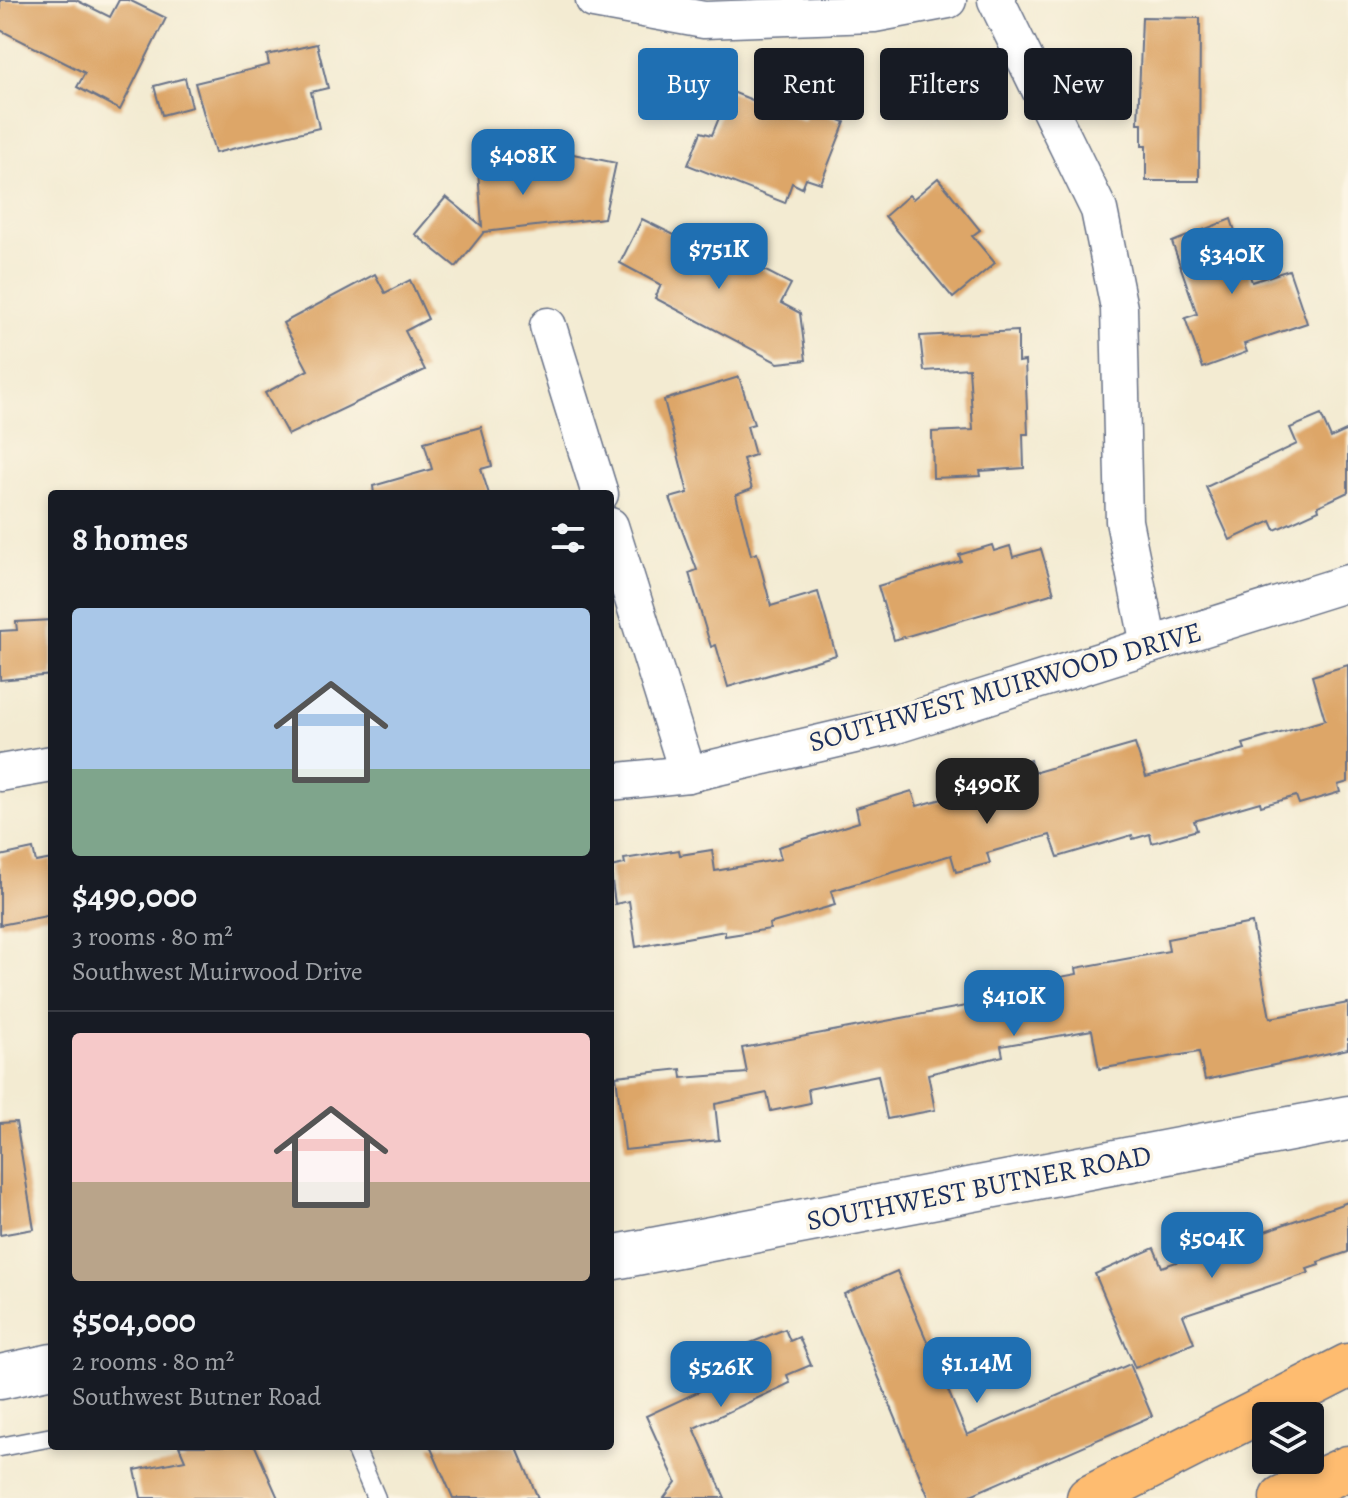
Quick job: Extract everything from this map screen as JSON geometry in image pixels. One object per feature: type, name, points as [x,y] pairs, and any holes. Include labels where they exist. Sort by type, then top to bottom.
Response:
[{"type":"highway","points":[[1089,1498],[1348,1366]]},
{"type":"highway","points":[[1282,1498],[1348,1468]]},
{"type":"street","points":[[594,0],[704,20],[874,14],[948,0]]},
{"type":"street","points":[[996,0],[1099,210],[1119,308],[1124,521],[1149,645]]},
{"type":"street","points":[[548,326],[599,490]]},
{"type":"street","points":[[614,539],[688,774]]},
{"type":"street","name":"SOUTHWEST MUIRWOOD DRIVE","points":[[614,782],[688,774],[893,726],[1348,583]]},
{"type":"street","points":[[0,773],[48,765]]},
{"type":"street","name":"SOUTHWEST BUTNER ROAD","points":[[614,1257],[1348,1118]]},
{"type":"street","points":[[0,1377],[48,1367]]},
{"type":"lane","points":[[0,1447],[48,1438]]},
{"type":"lane","points":[[356,1450],[376,1498]]},
{"type":"building","points":[[0,0],[76,0],[110,17],[119,0],[129,0],[166,18],[120,110],[77,87],[85,73],[0,30]]},
{"type":"building","points":[[1142,17],[1200,18],[1199,181],[1146,181],[1146,146],[1142,146],[1142,123],[1138,123]]},
{"type":"building","points":[[317,44],[328,88],[311,92],[319,128],[215,153],[195,83],[269,65],[267,55]]},
{"type":"building","points":[[185,78],[192,107],[162,115],[154,86]]},
{"type":"building","points":[[738,94],[754,101],[754,120],[845,122],[821,183],[806,178],[802,188],[792,183],[785,203],[688,165],[701,132],[712,135],[718,120],[738,120]]},
{"type":"building","points":[[554,145],[554,150],[616,163],[604,218],[484,232],[456,267],[415,234],[446,197],[482,226],[477,156],[503,155],[503,147]]},
{"type":"building","points":[[938,178],[980,230],[972,236],[995,263],[953,298],[885,216],[909,195],[913,199]]},
{"type":"building","points":[[642,219],[684,240],[688,231],[791,284],[781,303],[800,313],[806,360],[778,363],[655,298],[661,285],[620,263]]},
{"type":"building","points":[[1231,219],[1252,282],[1289,270],[1307,323],[1244,344],[1247,352],[1203,368],[1185,318],[1197,314],[1172,242]]},
{"type":"building","points":[[375,274],[385,293],[410,280],[428,319],[405,331],[425,370],[288,435],[265,393],[308,370],[283,323]]},
{"type":"building","points":[[1018,331],[1018,362],[1025,361],[1028,434],[1023,434],[1024,468],[980,471],[981,476],[933,478],[932,432],[973,430],[969,368],[924,371],[920,336]]},
{"type":"building","points":[[739,377],[754,424],[747,426],[755,455],[743,459],[752,489],[736,495],[751,555],[757,553],[771,606],[818,592],[836,655],[728,687],[716,645],[711,647],[689,573],[697,570],[670,498],[688,493],[664,400]]},
{"type":"building","points":[[1321,415],[1331,438],[1348,430],[1348,492],[1318,506],[1319,510],[1275,530],[1271,521],[1230,540],[1206,487],[1297,444],[1290,428]]},
{"type":"building","points":[[481,427],[492,466],[481,469],[488,490],[374,490],[373,486],[432,469],[424,442]]},
{"type":"building","points":[[992,545],[994,551],[1010,546],[1013,557],[1041,549],[1054,593],[894,640],[878,586],[961,561],[959,555]]},
{"type":"building","points":[[48,620],[48,675],[0,680],[0,631],[17,630],[16,622]]},
{"type":"building","points":[[1348,665],[1348,782],[1338,785],[1340,792],[1299,804],[1296,796],[1261,806],[1260,802],[1194,821],[1197,830],[1152,843],[1150,834],[1133,839],[1132,835],[1058,857],[1050,835],[987,853],[990,863],[956,872],[951,855],[831,891],[835,905],[769,924],[770,929],[725,936],[725,931],[636,947],[629,901],[615,904],[614,866],[625,864],[624,859],[679,850],[680,855],[712,850],[715,871],[781,859],[778,847],[859,822],[856,808],[912,791],[917,806],[989,786],[985,774],[1030,760],[1033,773],[1135,744],[1146,777],[1245,749],[1243,744],[1325,720],[1312,676]]},
{"type":"building","points":[[33,849],[36,862],[48,860],[48,916],[0,925],[0,856]]},
{"type":"building","points":[[1252,923],[1270,1018],[1348,1003],[1348,1049],[1205,1080],[1199,1052],[1099,1069],[1092,1030],[1001,1046],[1003,1056],[928,1074],[935,1110],[887,1119],[878,1075],[808,1089],[810,1103],[771,1111],[767,1093],[715,1104],[719,1140],[625,1150],[616,1076],[681,1069],[682,1078],[747,1073],[742,1048],[1019,996],[1017,985],[1077,974],[1076,968],[1169,951],[1167,939]]},
{"type":"building","points":[[16,1122],[34,1229],[0,1235],[0,1123]]},
{"type":"building","points":[[1348,1202],[1348,1252],[1318,1262],[1319,1265],[1307,1269],[1309,1273],[1183,1315],[1194,1343],[1135,1368],[1095,1274],[1154,1248],[1162,1267]]},
{"type":"building","points":[[897,1271],[967,1435],[1130,1364],[1152,1416],[964,1498],[929,1498],[844,1294]]},
{"type":"building","points":[[785,1329],[790,1341],[799,1337],[811,1365],[787,1375],[790,1383],[694,1428],[725,1498],[664,1498],[676,1482],[646,1416],[700,1391],[697,1383],[734,1367],[730,1356],[746,1350],[743,1346]]},
{"type":"building","points":[[181,1450],[257,1450],[278,1498],[141,1498],[135,1470],[185,1460]]},
{"type":"building","points":[[432,1450],[518,1450],[538,1498],[453,1498]]}]
